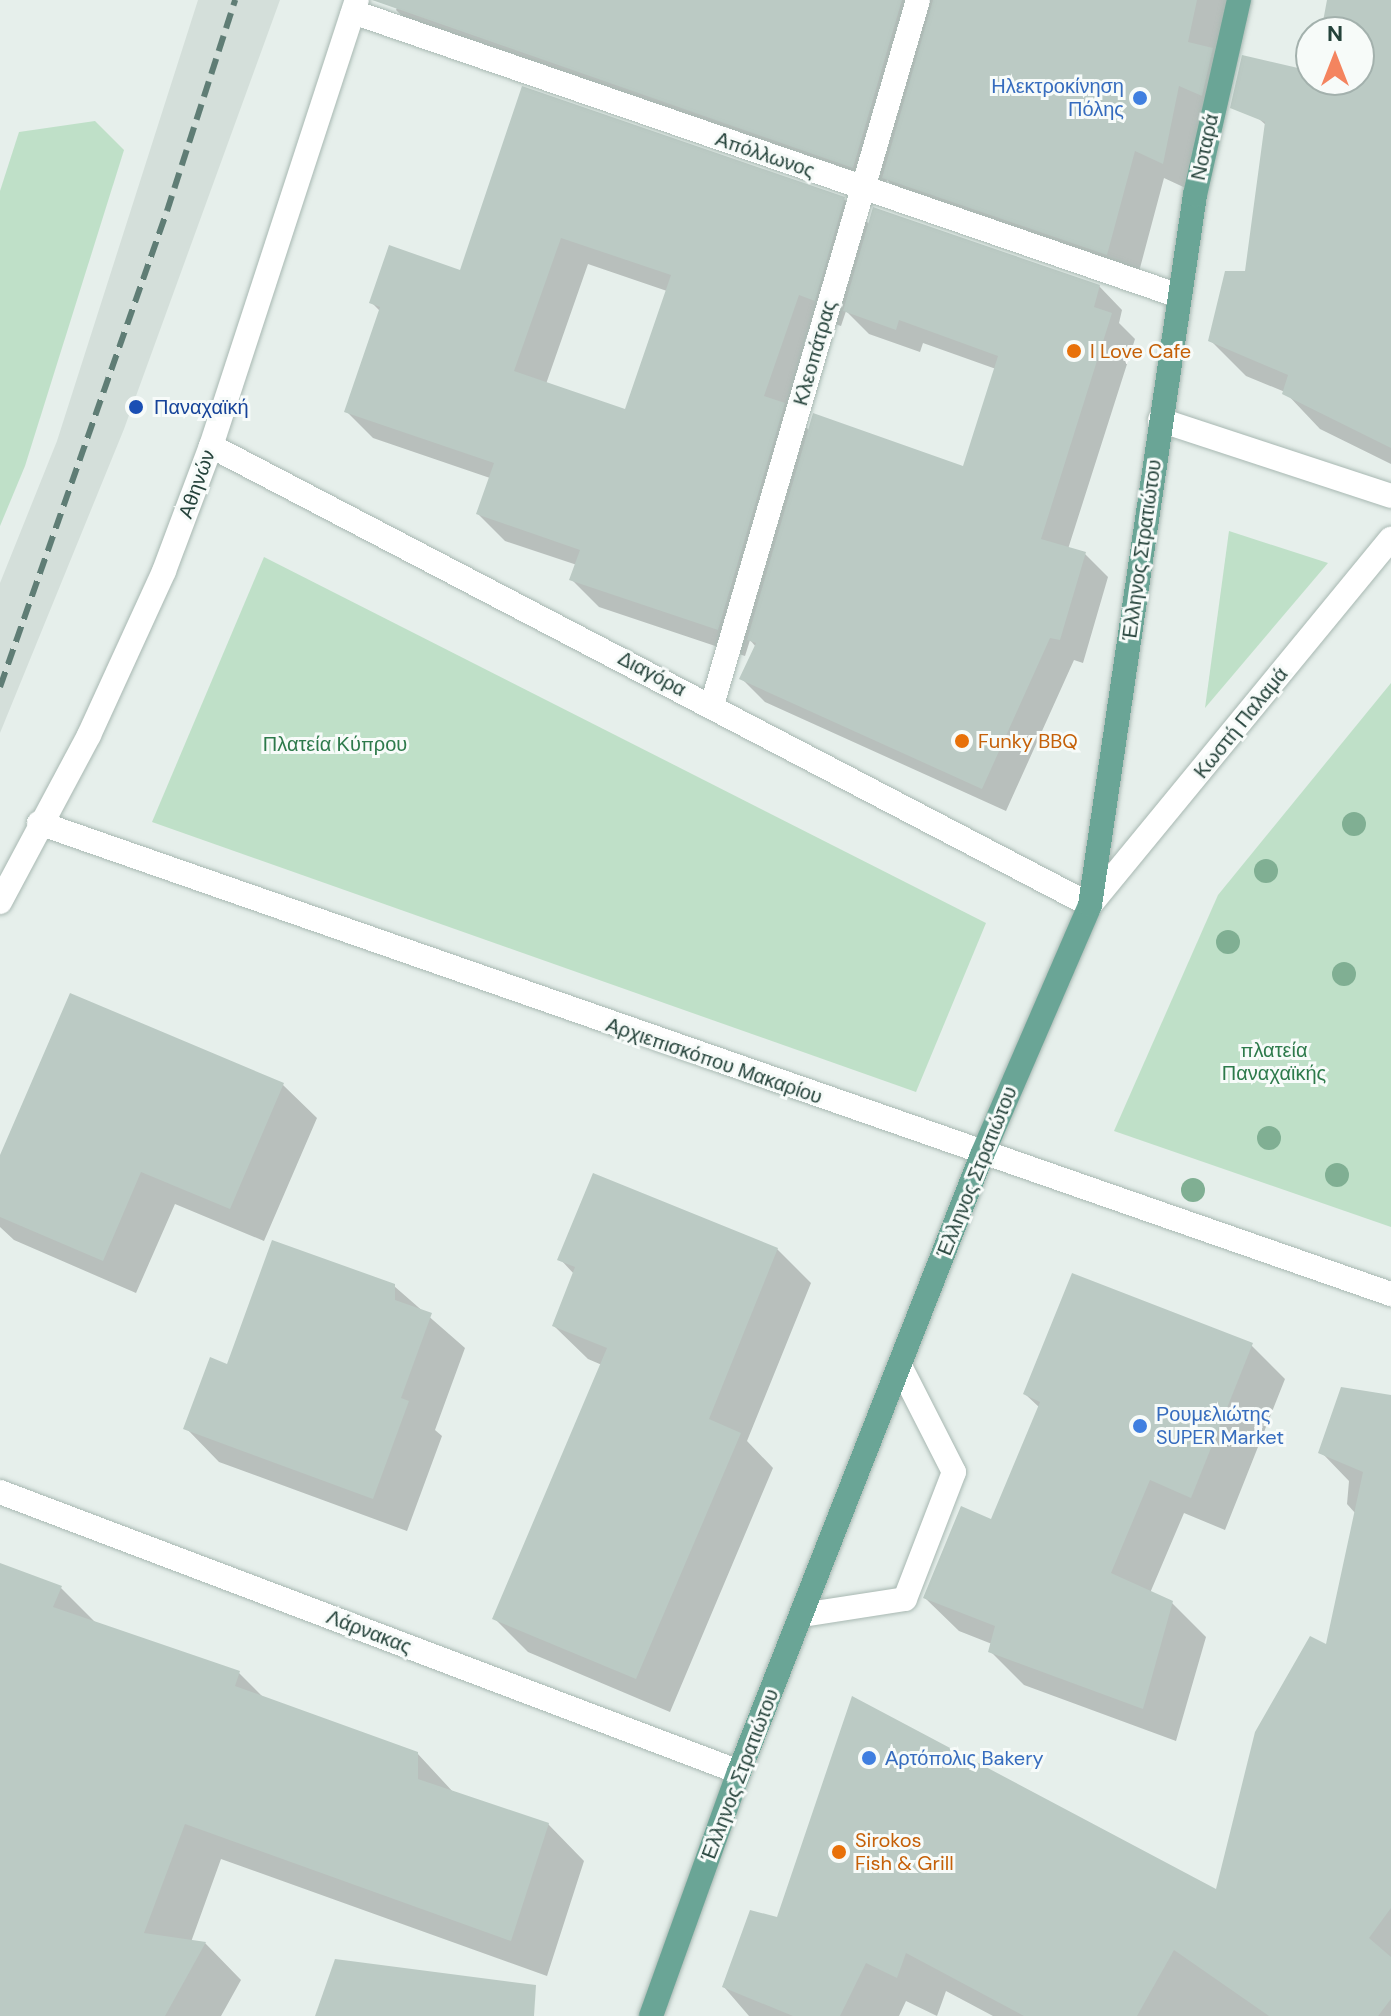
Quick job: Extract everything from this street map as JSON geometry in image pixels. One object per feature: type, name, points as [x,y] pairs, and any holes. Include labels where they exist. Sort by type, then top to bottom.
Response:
[{"type":"main road","name":"Νοταρά","points":[[1179,296],[1195,195],[1239,0]]},
{"type":"main road","name":"Έλληνος Στρατιώτου","points":[[651,2016],[739,1772],[982,1155],[1090,905],[1179,296]]},
{"type":"street","name":"Κλεοπάτρας","points":[[712,705],[918,0]]},
{"type":"street","name":"Απόλλωνος","points":[[355,6],[863,189],[1179,296]]},
{"type":"street","name":"Αθηνών","points":[[0,902],[117,677],[211,446],[355,6]]},
{"type":"street","points":[[1160,420],[1391,496]]},
{"type":"street","name":"Διαγόρα","points":[[211,446],[1090,905]]},
{"type":"street","name":"Κωστή Παλαμά","points":[[1090,905],[1391,539]]},
{"type":"street","name":"Αρχιεπισκόπου Μακαρίου","points":[[39,823],[982,1155],[1391,1294]]},
{"type":"street","points":[[802,1615],[905,1599],[954,1472],[900,1366]]},
{"type":"street","name":"Λάρνακας","points":[[0,1492],[739,1772]]},
{"type":"shaded area","points":[[198,0],[280,0],[124,429],[0,733],[0,583],[57,441]]},
{"type":"green space","points":[[95,121],[124,150],[25,466],[0,526],[0,191],[19,132]]},
{"type":"green space","points":[[1229,531],[1328,563],[1205,708]]},
{"type":"green space","name":"Πλατεία Κύπρου","points":[[264,557],[986,923],[916,1092],[152,822]]},
{"type":"green space","name":"πλατεία Παναχαϊκής","points":[[1391,683],[1391,1227],[1114,1131],[1218,895]]},
{"type":"building","points":[[372,0],[902,0],[853,168]]},
{"type":"building","points":[[933,0],[1197,0],[1188,42],[1213,48],[1202,96],[1179,86],[1163,164],[1135,151],[1107,255],[882,178]]},
{"type":"building","points":[[1327,0],[1391,0],[1391,448],[1282,394],[1288,375],[1208,341],[1225,271],[1245,271],[1265,122],[1230,108],[1242,55],[1295,67],[1295,96],[1375,96],[1375,16],[1324,16]]},
{"type":"building","points":[[522,86],[845,197],[815,301],[799,295],[764,396],[785,403],[718,630],[569,580],[580,550],[476,514],[494,463],[344,412],[380,307],[369,303],[389,245],[460,270]],"holes":[[[561,238],[671,275],[625,409],[514,371]]]},
{"type":"building","points":[[873,207],[1100,285],[1094,307],[1112,313],[1041,539],[1086,552],[1060,640],[1050,638],[982,789],[739,679],[756,643],[747,640],[813,413],[963,466],[998,356],[899,320],[896,330],[843,311]]},
{"type":"building","points":[[70,993],[284,1083],[230,1209],[141,1172],[103,1261],[0,1217],[0,1155]]},
{"type":"building","points":[[593,1173],[778,1248],[709,1419],[741,1433],[636,1679],[492,1619],[607,1348],[552,1326],[575,1267],[557,1260]]},
{"type":"building","points":[[272,1240],[395,1284],[395,1300],[432,1313],[401,1398],[409,1401],[373,1499],[183,1429],[210,1357],[227,1364]]},
{"type":"building","points":[[1072,1273],[1253,1343],[1191,1498],[1150,1480],[1111,1573],[1173,1601],[1143,1709],[988,1652],[995,1626],[923,1598],[961,1506],[991,1519],[1040,1402],[1023,1394]]},
{"type":"building","points":[[1341,1387],[1391,1395],[1391,1908],[1369,1938],[1391,1957],[1391,1999],[1378,2016],[1269,2016],[1174,1950],[1137,2016],[1024,2016],[906,1953],[897,1978],[866,1963],[840,2016],[793,2016],[722,1987],[750,1910],[777,1917],[852,1696],[1216,1889],[1255,1732],[1310,1636],[1326,1644],[1363,1472],[1318,1453]]},
{"type":"building","points":[[0,1563],[62,1586],[53,1607],[240,1671],[235,1686],[418,1752],[418,1779],[549,1823],[511,1941],[185,1824],[144,1933],[206,1942],[165,2016],[0,2016]]},
{"type":"building","points":[[335,1959],[536,1985],[534,2016],[315,2016]]},
{"type":"railway","points":[[0,687],[167,211],[235,0]]},
{"type":"place","name":"Ηλεκτροκίνηση Πόλης","points":[[1140,98]]},
{"type":"place","name":"I Love Cafe","points":[[1074,351]]},
{"type":"place","name":"Παναχαϊκή","points":[[136,407]]},
{"type":"place","name":"Funky BBQ","points":[[962,741]]},
{"type":"place","name":"Ρουμελιώτης SUPER Market","points":[[1140,1426]]},
{"type":"place","name":"Αρτόπολις Bakery","points":[[869,1758]]},
{"type":"place","name":"Sirokos Fish & Grill","points":[[839,1852]]}]
